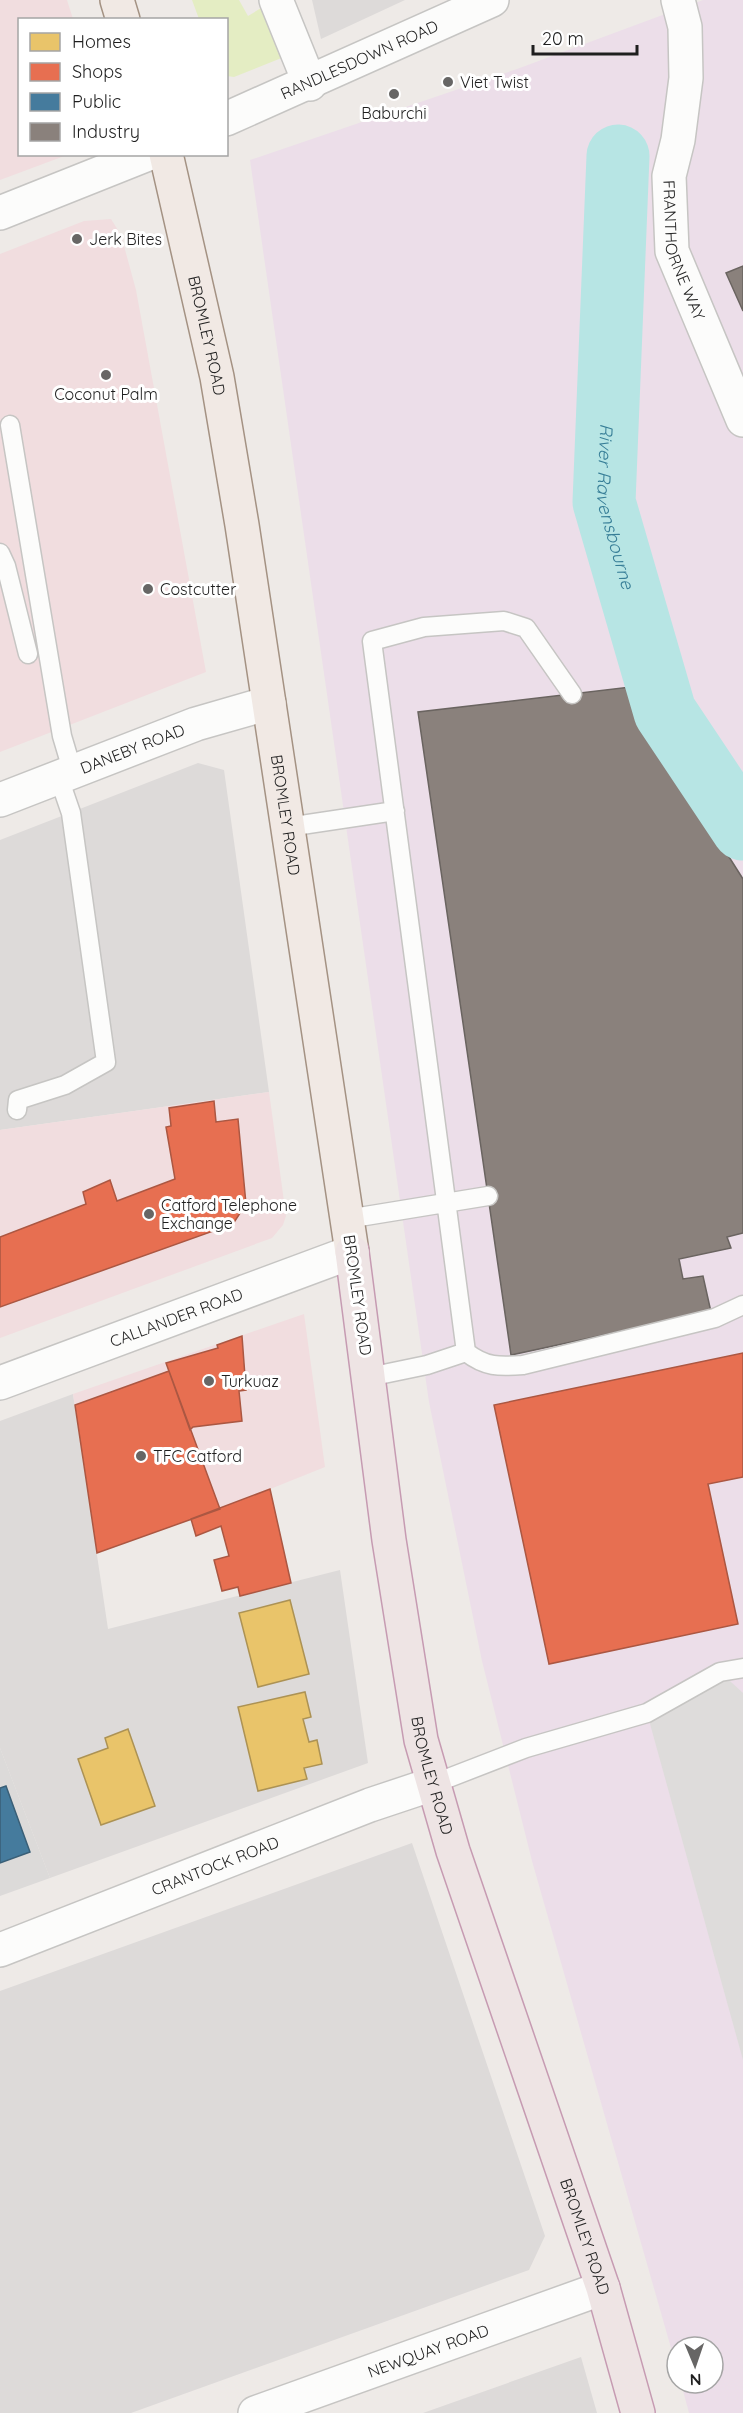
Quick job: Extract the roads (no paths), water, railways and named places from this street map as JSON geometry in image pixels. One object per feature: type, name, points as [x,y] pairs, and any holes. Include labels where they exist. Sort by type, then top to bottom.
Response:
[{"type":"highway","name":"BROMLEY ROAD","points":[[352,1252],[389,1540],[411,1685],[433,1784],[603,2288],[638,2413]]},
{"type":"main road","points":[[117,0],[122,18]]},
{"type":"main road","name":"BROMLEY ROAD","points":[[166,156],[217,377],[352,1252]]},
{"type":"street","points":[[276,0],[310,84]]},
{"type":"street","name":"RANDLESDOWN ROAD","points":[[228,118],[310,84],[492,0]]},
{"type":"street","name":"FRANTHORNE WAY","points":[[678,0],[685,27],[686,78],[678,140],[669,176],[672,250],[743,420]]},
{"type":"street","points":[[0,213],[143,156]]},
{"type":"street","name":"DANEBY ROAD","points":[[0,800],[196,724],[269,703]]},
{"type":"street","name":"CALLANDER ROAD","points":[[0,1383],[352,1252]]},
{"type":"street","name":"CRANTOCK ROAD","points":[[0,1950],[370,1805],[433,1784]]},
{"type":"street","name":"NEWQUAY ROAD","points":[[255,2413],[603,2288]]},
{"type":"lane","points":[[10,425],[62,736],[106,1062],[65,1085],[18,1100],[17,1110]]},
{"type":"lane","points":[[0,553],[6,566],[28,654]]},
{"type":"lane","points":[[572,694],[526,628],[504,621],[424,627],[372,641],[466,1352],[480,1363],[500,1367],[523,1365],[715,1318],[743,1305]]},
{"type":"lane","points":[[288,827],[395,811]]},
{"type":"lane","points":[[347,1219],[488,1196]]},
{"type":"lane","points":[[369,1377],[427,1365],[466,1352]]},
{"type":"lane","points":[[433,1784],[526,1748],[647,1713],[720,1672],[743,1668]]},
{"type":"waterway","name":"River Ravensbourne","points":[[618,156],[604,502],[665,712],[743,829]]},
{"type":"place","name":"Viet Twist","points":[[448,82]]},
{"type":"place","name":"Baburchi","points":[[394,94]]},
{"type":"place","name":"Jerk Bites","points":[[77,239]]},
{"type":"place","name":"Coconut Palm","points":[[106,375]]},
{"type":"place","name":"Costcutter","points":[[148,589]]},
{"type":"place","name":"Catford Telephone Exchange","points":[[149,1214]]},
{"type":"place","name":"Turkuaz","points":[[209,1381]]},
{"type":"place","name":"TFC Catford","points":[[141,1456]]}]
